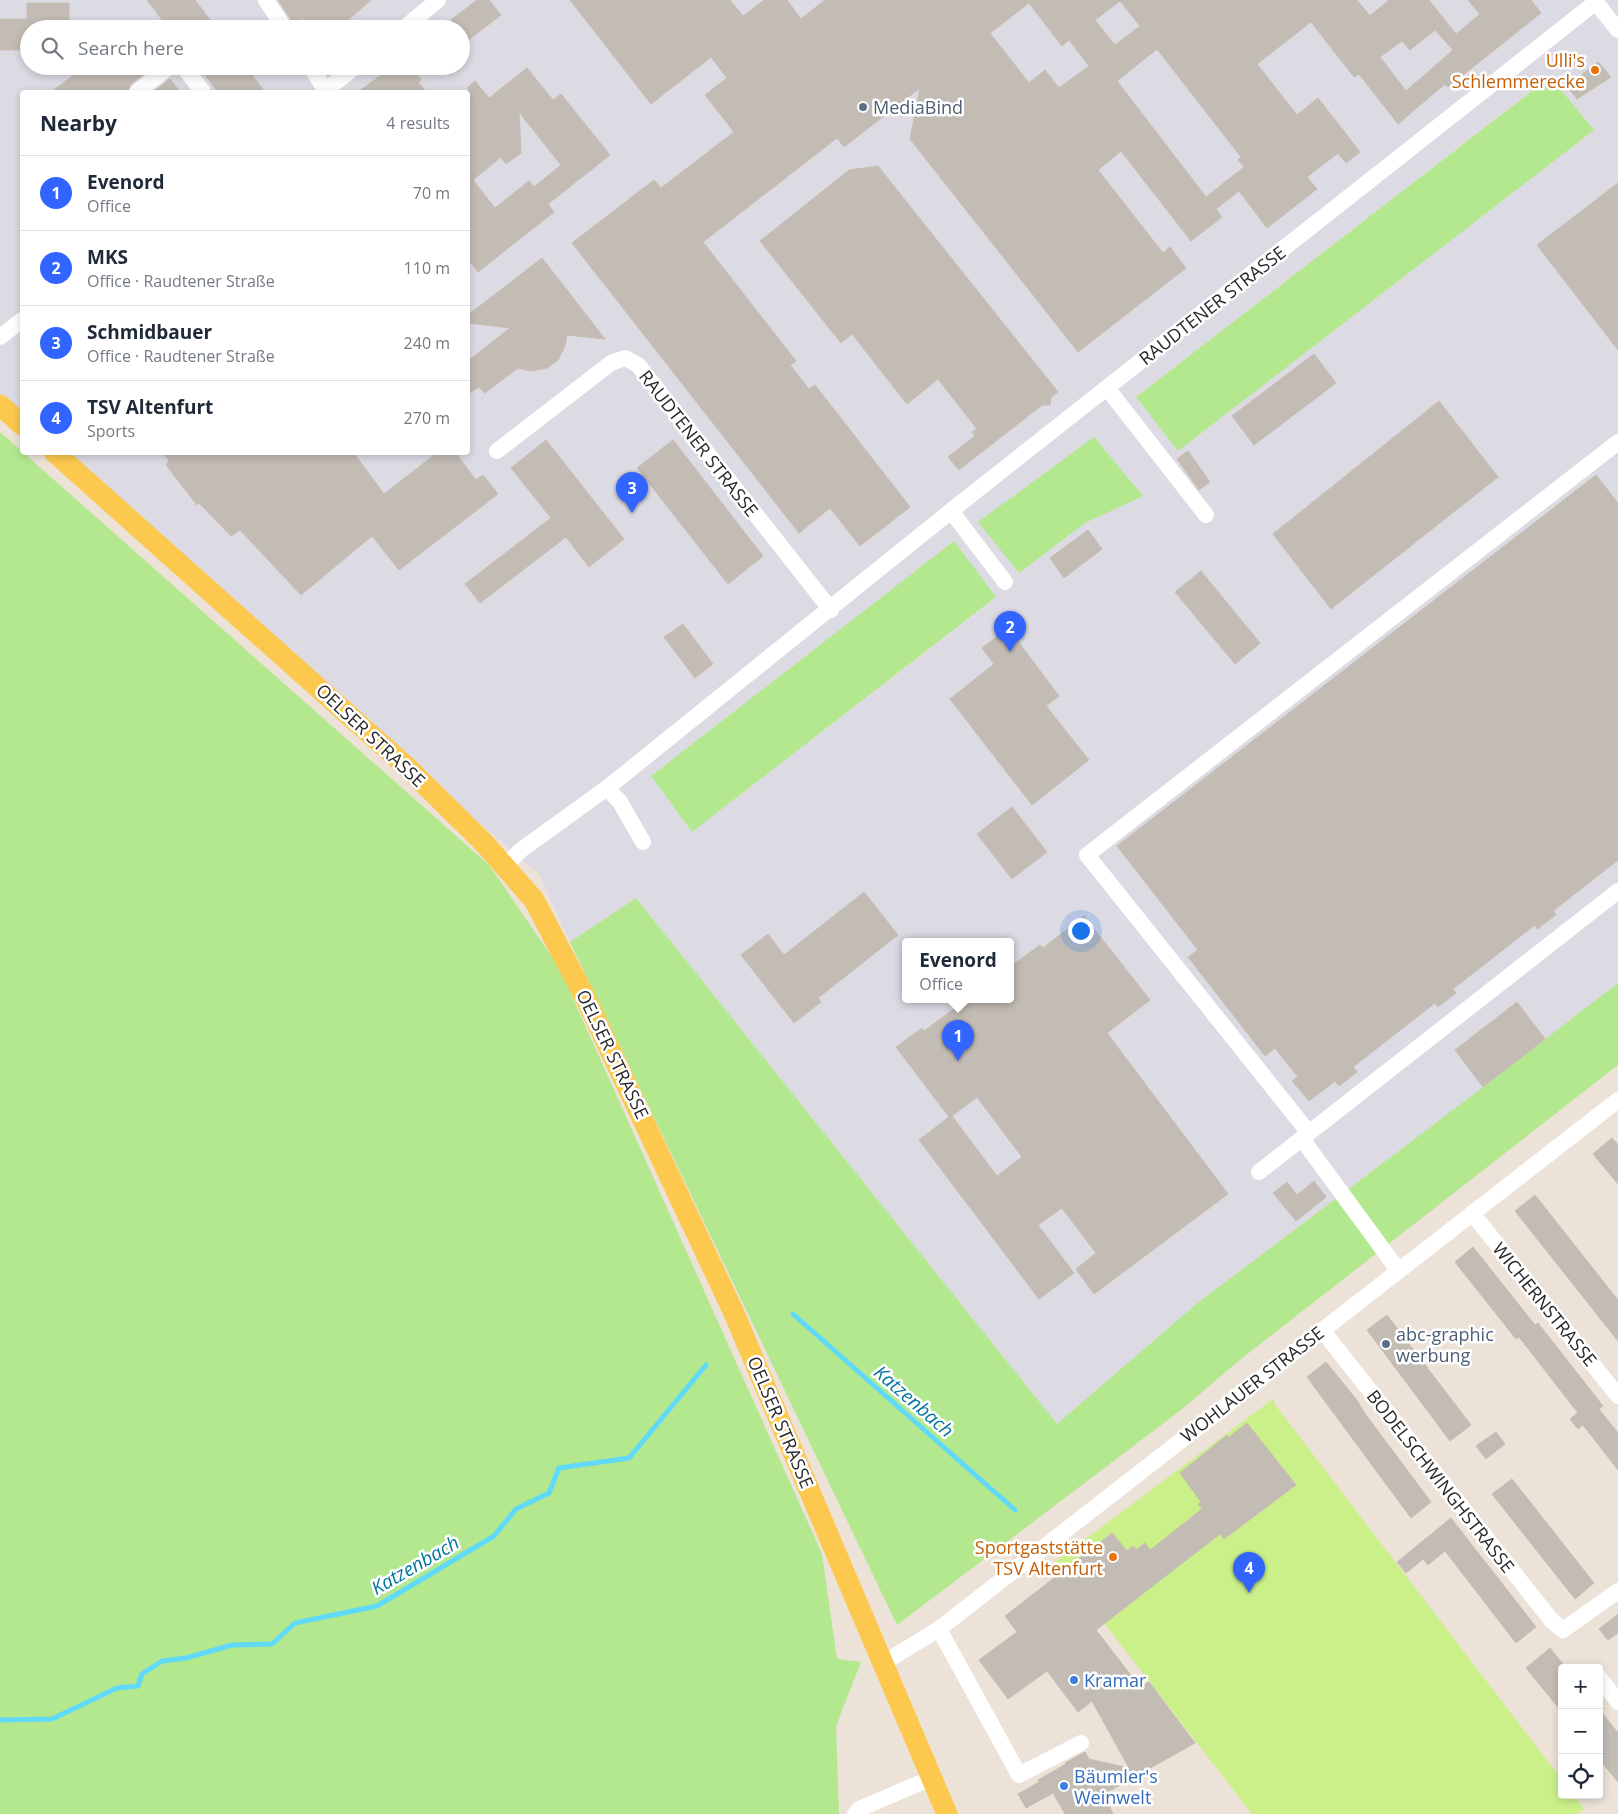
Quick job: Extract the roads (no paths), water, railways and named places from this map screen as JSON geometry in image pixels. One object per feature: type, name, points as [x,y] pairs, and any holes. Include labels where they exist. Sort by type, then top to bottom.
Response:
[{"type":"main road","points":[[0,405],[20,423]]},
{"type":"main road","name":"OELSER STRASSE","points":[[57,455],[382,744],[505,866],[534,900],[548,924],[655,1142],[737,1320],[947,1814]]},
{"type":"street","points":[[266,0],[279,20]]},
{"type":"street","points":[[414,20],[438,0]]},
{"type":"street","points":[[1595,1],[1618,30]]},
{"type":"street","name":"RAUDTENER STRASSE","points":[[505,866],[521,850],[607,788],[951,511],[1595,1]]},
{"type":"street","points":[[140,90],[159,75]]},
{"type":"street","points":[[190,75],[201,90]]},
{"type":"street","points":[[315,75],[324,90]]},
{"type":"street","points":[[327,90],[345,75]]},
{"type":"street","points":[[0,337],[20,322]]},
{"type":"street","name":"RAUDTENER STRASSE","points":[[497,451],[611,363],[625,358],[638,365],[830,610]]},
{"type":"street","points":[[1107,388],[1206,514]]},
{"type":"street","points":[[1398,1270],[1306,1136],[1087,855],[1618,442]]},
{"type":"street","points":[[951,511],[1005,582]]},
{"type":"street","points":[[607,788],[620,802],[643,842]]},
{"type":"street","points":[[1259,1172],[1618,891]]},
{"type":"street","name":"WOHLAUER STRASSE","points":[[883,1663],[939,1629],[1618,1100]]},
{"type":"street","name":"WICHERNSTRASSE","points":[[1472,1213],[1618,1396]]},
{"type":"street","name":"BODELSCHWINGHSTRASSE","points":[[1322,1330],[1552,1621],[1563,1630],[1618,1591]]},
{"type":"street","points":[[939,1629],[1018,1775],[1081,1743]]},
{"type":"street","points":[[1603,1682],[1618,1702]]},
{"type":"street","points":[[856,1814],[859,1809],[932,1778]]},
{"type":"waterway","name":"Katzenbach","points":[[793,1314],[1015,1510]]},
{"type":"waterway","name":"Katzenbach","points":[[0,1720],[52,1719],[117,1688],[138,1686],[142,1674],[162,1661],[186,1658],[232,1645],[272,1644],[295,1623],[377,1606],[494,1536],[516,1509],[549,1493],[559,1468],[629,1458],[706,1365]]},
{"type":"place","name":"Ulli's Schlemmerecke","points":[[1595,70]]},
{"type":"place","name":"MediaBind","points":[[863,107]]},
{"type":"place","name":"Schmidbauer","points":[[632,513]]},
{"type":"place","name":"MKS","points":[[1010,652]]},
{"type":"place","name":"Evenord","points":[[958,1061]]},
{"type":"place","name":"abc-graphic werbung","points":[[1386,1344]]},
{"type":"place","name":"Sportgaststätte TSV Altenfurt","points":[[1113,1557]]},
{"type":"place","name":"TSV Altenfurt","points":[[1249,1593]]},
{"type":"place","name":"Kramar","points":[[1074,1680]]},
{"type":"place","name":"Bäumler's Weinwelt","points":[[1064,1786]]}]
